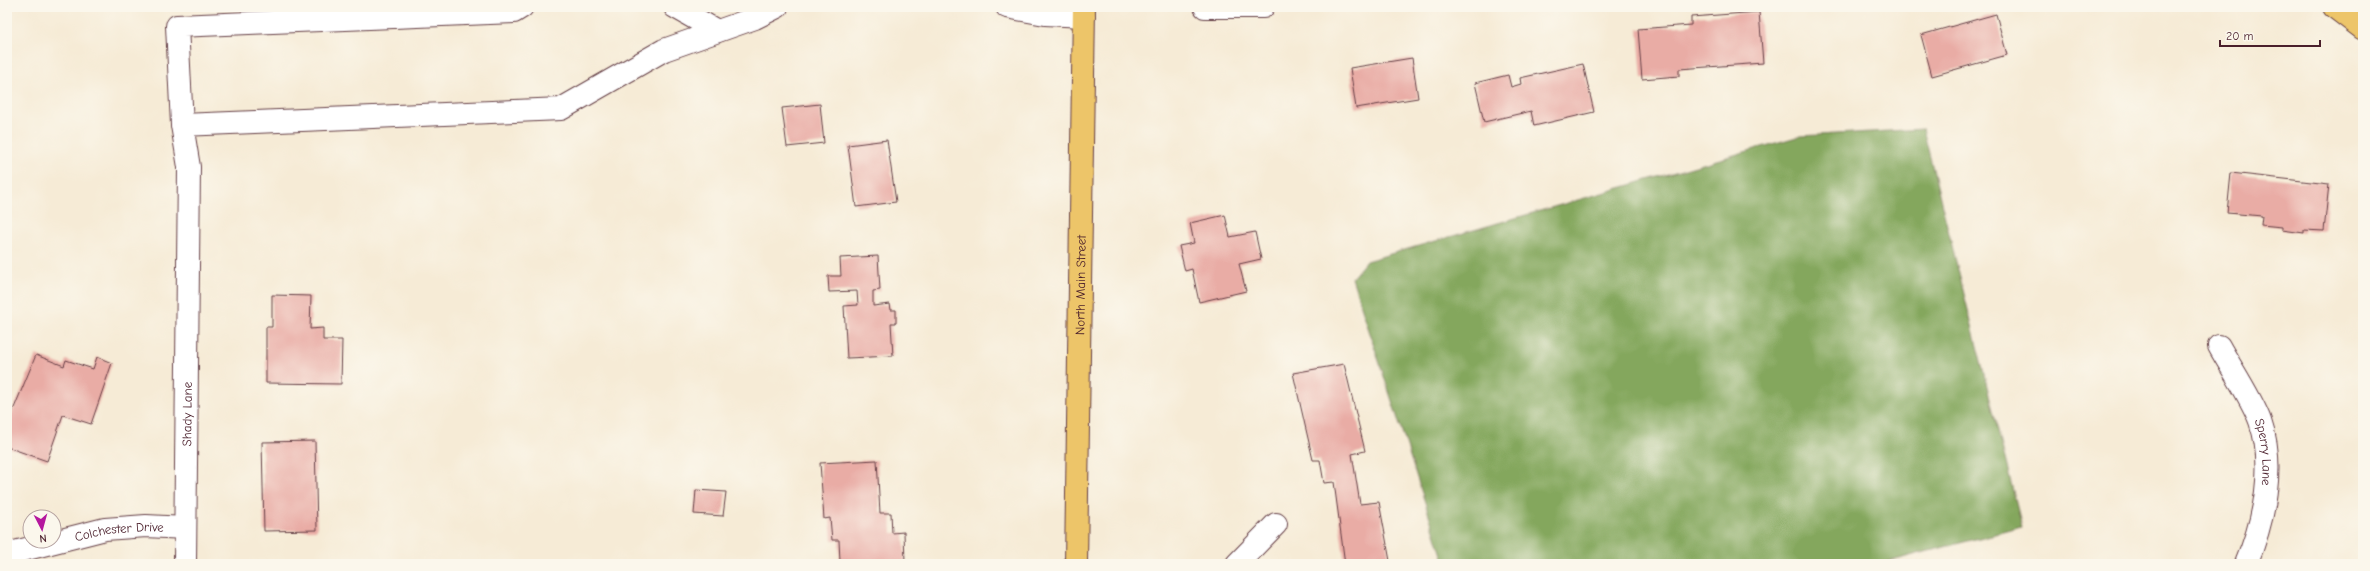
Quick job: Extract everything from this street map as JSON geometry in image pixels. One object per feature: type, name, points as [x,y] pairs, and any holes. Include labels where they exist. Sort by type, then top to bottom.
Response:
[{"type":"main road","points":[[2334,7],[2363,29]]},
{"type":"main road","name":"North Main Street","points":[[1076,564],[1084,11]]},
{"type":"street","name":"Shady Lane","points":[[185,564],[189,168],[182,125],[177,26],[514,12],[522,7]]},
{"type":"street","points":[[675,7],[717,31]]},
{"type":"street","points":[[182,125],[561,109],[664,50],[755,18],[777,7]]},
{"type":"street","points":[[1007,7],[1045,14],[1084,11]]},
{"type":"street","points":[[1205,7],[1263,7]]},
{"type":"street","name":"Sperry Lane","points":[[2219,346],[2260,421],[2267,453],[2267,487],[2255,542],[2246,564]]},
{"type":"street","points":[[1237,564],[1276,524]]},
{"type":"street","name":"Colchester Drive","points":[[7,554],[105,529],[146,526],[185,528]]},
{"type":"green space","points":[[1923,129],[2022,527],[1879,564],[1445,564],[1352,278],[1366,261],[1800,136]]},
{"type":"building","points":[[1759,12],[1763,63],[1679,69],[1679,76],[1642,79],[1638,29],[1691,25],[1691,17]]},
{"type":"building","points":[[1996,14],[2007,55],[1932,76],[1921,35]]},
{"type":"building","points":[[1412,58],[1418,98],[1356,108],[1350,68]]},
{"type":"building","points":[[1583,64],[1594,112],[1534,126],[1531,111],[1484,122],[1475,83],[1508,75],[1511,87],[1521,84],[1520,78]]},
{"type":"building","points":[[820,104],[824,143],[787,147],[782,108]]},
{"type":"building","points":[[887,140],[896,202],[856,207],[848,145]]},
{"type":"building","points":[[2231,173],[2329,184],[2324,231],[2304,230],[2304,233],[2282,230],[2282,227],[2261,225],[2262,216],[2227,213]]},
{"type":"building","points":[[1225,215],[1230,237],[1255,232],[1261,259],[1239,264],[1246,291],[1199,302],[1192,269],[1185,271],[1179,246],[1194,243],[1190,223]]},
{"type":"building","points":[[878,256],[880,290],[873,291],[873,306],[890,304],[891,310],[896,310],[896,323],[891,323],[893,356],[847,358],[844,306],[858,305],[857,291],[829,292],[828,276],[841,276],[840,258]]},
{"type":"building","points":[[272,295],[311,296],[310,329],[323,328],[323,340],[342,340],[341,384],[266,383],[266,327],[272,327]]},
{"type":"building","points":[[36,355],[64,366],[66,360],[93,369],[97,357],[112,363],[91,424],[63,415],[47,461],[7,447],[7,425]]},
{"type":"building","points":[[1344,364],[1365,451],[1352,454],[1360,504],[1379,502],[1390,561],[1375,564],[1345,564],[1334,482],[1324,483],[1320,460],[1313,460],[1293,373]]},
{"type":"building","points":[[315,441],[317,530],[264,531],[262,442]]},
{"type":"building","points":[[877,460],[880,513],[891,513],[892,533],[904,532],[905,563],[852,564],[852,562],[840,562],[839,540],[832,540],[830,518],[824,519],[820,463]]},
{"type":"building","points":[[696,490],[726,492],[723,516],[694,514]]}]
